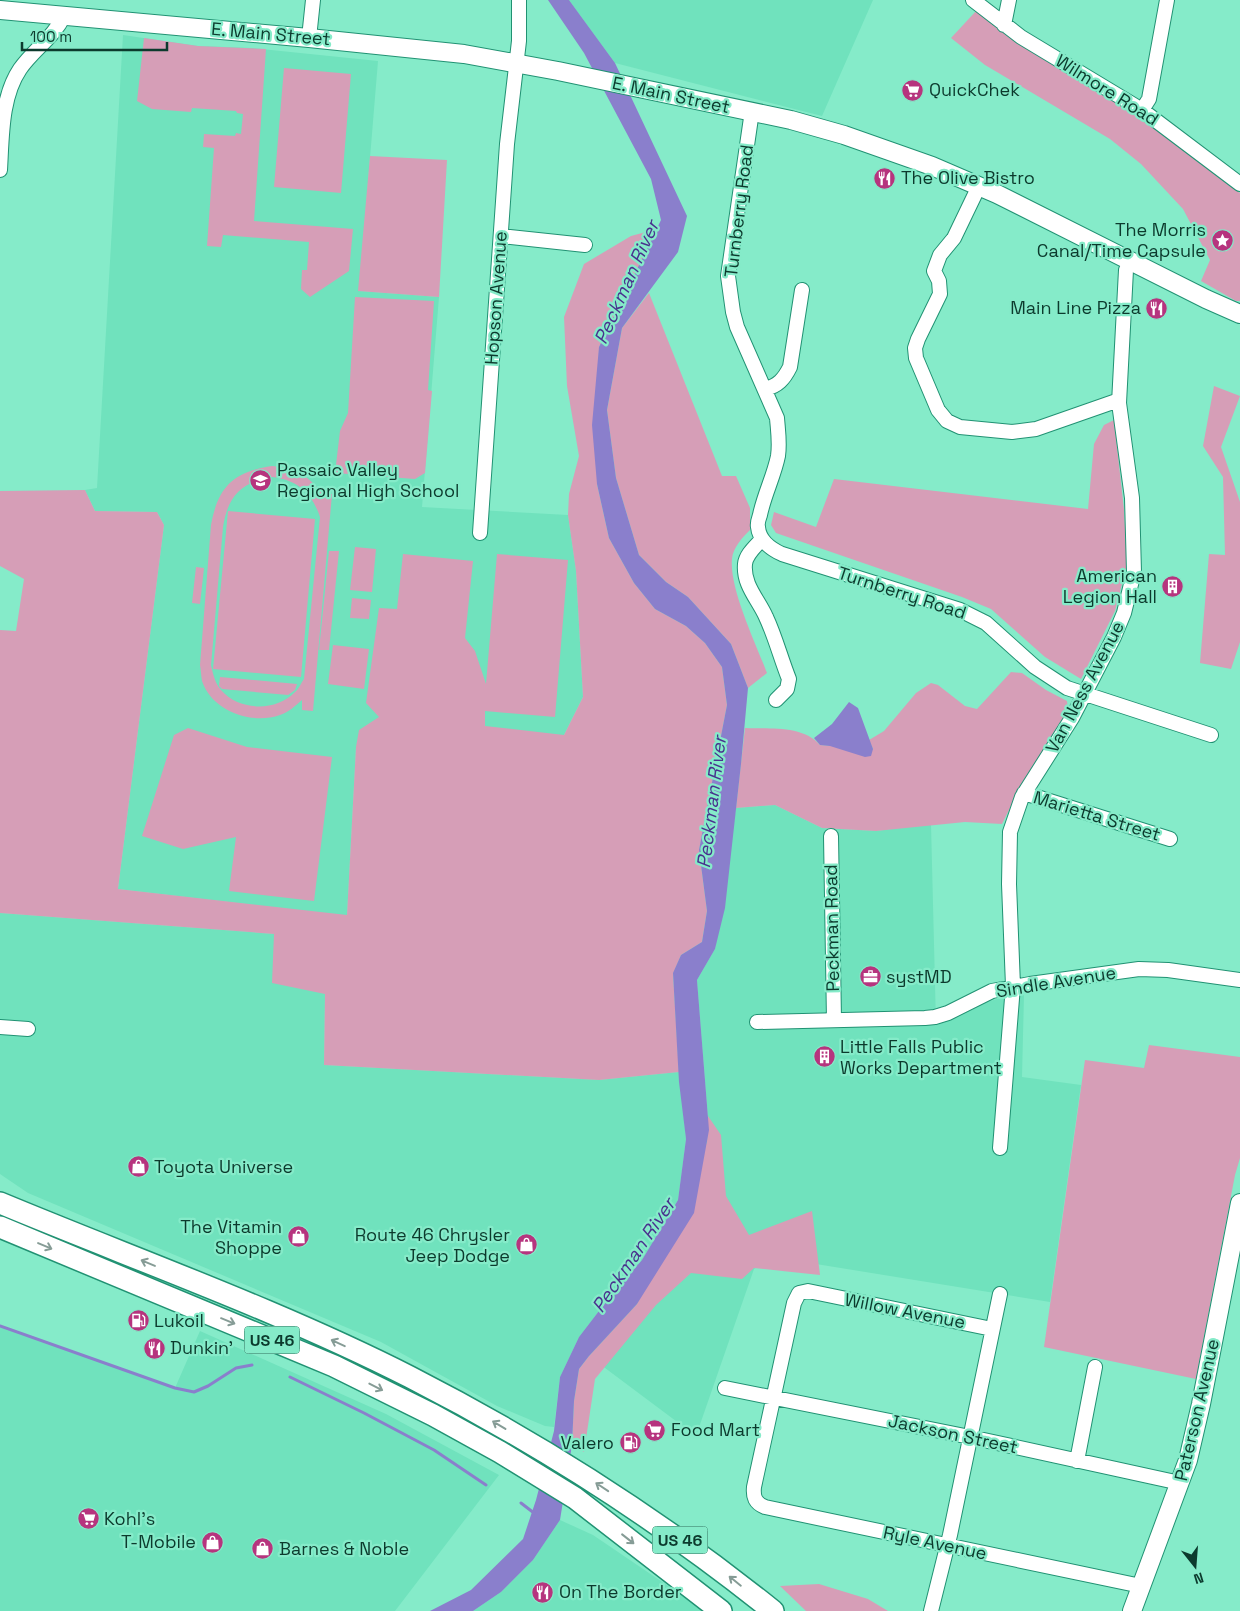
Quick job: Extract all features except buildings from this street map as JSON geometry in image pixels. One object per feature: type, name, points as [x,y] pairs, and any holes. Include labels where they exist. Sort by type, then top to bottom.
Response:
[{"type":"highway","points":[[0,1186],[42,1220]]},
{"type":"highway","name":"US 46","points":[[0,1203],[240,1300],[408,1376],[541,1449],[582,1474],[729,1575],[773,1611]]},
{"type":"highway","name":"US 46","points":[[0,1227],[334,1366],[433,1415],[575,1498],[721,1611]]},
{"type":"main road","name":"E. Main Street","points":[[0,10],[464,54],[586,77],[790,120],[844,135],[932,166],[979,186],[1240,314]]},
{"type":"main road","name":"Paterson Avenue","points":[[1132,1611],[1180,1483],[1194,1438],[1240,1203]]},
{"type":"street","points":[[310,38],[313,0]]},
{"type":"street","name":"Hopson Avenue","points":[[480,533],[507,144],[516,78],[520,27],[518,0]]},
{"type":"street","name":"Wilmore Road","points":[[973,0],[1021,37],[1142,110],[1240,184]]},
{"type":"street","points":[[1004,24],[1009,0]]},
{"type":"street","points":[[1142,110],[1149,100],[1167,0]]},
{"type":"street","points":[[0,170],[3,123],[12,83],[29,58],[55,32],[64,16]]},
{"type":"street","name":"Turnberry Road","points":[[752,111],[728,276],[731,303],[737,327],[777,418],[778,458],[761,507],[758,526],[762,539],[772,550],[782,554],[960,610],[986,623],[1035,666],[1067,688],[1211,735]]},
{"type":"street","points":[[979,186],[954,238],[940,255],[934,271],[939,281],[940,294],[918,339],[916,348],[916,358],[938,410],[947,421],[960,427],[1012,432],[1036,430],[1119,400]]},
{"type":"street","points":[[501,236],[585,245]]},
{"type":"street","name":"Van Ness Avenue","points":[[1000,1148],[1013,986],[1010,832],[1024,794],[1072,718],[1124,614],[1134,572],[1132,498],[1119,400],[1126,270],[1130,261]]},
{"type":"street","points":[[765,389],[779,384],[786,376],[790,367],[802,290]]},
{"type":"street","points":[[762,539],[745,561],[745,574],[749,589],[766,617],[789,679],[787,689],[776,700]]},
{"type":"street","name":"Marietta Street","points":[[1024,794],[1170,839]]},
{"type":"street","name":"Peckman Road","points":[[831,836],[834,1020]]},
{"type":"street","name":"Sindle Avenue","points":[[757,1022],[935,1017],[992,991],[1013,986],[1151,969],[1240,980]]},
{"type":"street","points":[[0,1027],[28,1030]]},
{"type":"street","name":"Willow Avenue","points":[[774,1396],[795,1298],[799,1293],[805,1291],[992,1328]]},
{"type":"street","points":[[931,1611],[947,1545],[1000,1294]]},
{"type":"street","points":[[1077,1461],[1095,1367]]},
{"type":"street","name":"Jackson Street","points":[[726,1388],[774,1396],[970,1437],[1180,1483]]},
{"type":"street","name":"Ryle Avenue","points":[[774,1396],[753,1496],[760,1505],[1141,1586]]},
{"type":"shaded area","points":[[569,0],[873,0],[822,116],[615,63]]},
{"type":"shaded area","points":[[977,10],[1125,106],[1240,193],[1240,301],[1236,301],[1201,281],[1210,260],[1183,209],[1141,164],[1110,139],[985,65],[951,38]]},
{"type":"shaded area","name":"Passaic Valley Regional High School","points":[[123,35],[198,46],[251,48],[378,61],[359,291],[439,297],[422,507],[568,515],[576,571],[583,697],[564,735],[356,747],[347,916],[118,889],[164,525],[157,512],[95,511],[85,490],[97,488]]},
{"type":"shaded area","points":[[144,38],[198,46],[266,49],[254,221],[353,229],[349,271],[310,297],[301,289],[302,270],[307,270],[309,242],[223,235],[221,247],[207,246],[214,148],[203,147],[204,134],[235,136],[236,133],[241,134],[243,114],[236,111],[192,108],[191,112],[152,109],[137,101]]},
{"type":"shaded area","points":[[284,68],[351,74],[341,193],[274,187]]},
{"type":"shaded area","points":[[370,156],[447,160],[439,297],[358,291]]},
{"type":"shaded area","points":[[657,229],[599,347],[597,484],[609,538],[634,583],[655,609],[686,626],[705,643],[722,667],[727,705],[699,850],[707,911],[702,942],[681,955],[673,974],[679,1072],[599,1080],[324,1065],[325,994],[272,983],[274,934],[0,913],[0,630],[16,631],[24,579],[0,566],[0,491],[85,490],[95,511],[157,512],[164,525],[118,889],[347,915],[356,747],[359,730],[379,717],[366,703],[379,608],[397,609],[403,554],[473,561],[465,638],[475,651],[486,684],[497,554],[568,560],[555,717],[485,711],[485,726],[564,735],[583,697],[576,571],[568,515],[569,494],[579,456],[567,386],[564,317],[584,264],[631,236]]},
{"type":"shaded area","points":[[649,293],[722,476],[736,476],[750,508],[750,530],[734,550],[732,571],[744,616],[767,673],[748,688],[731,644],[688,597],[666,582],[639,555],[616,478],[607,410],[622,328]]},
{"type":"shaded area","points":[[355,297],[434,301],[428,390],[432,391],[425,473],[415,479],[335,473],[340,431],[348,413]]},
{"type":"shaded area","points":[[1214,386],[1240,396],[1221,447],[1240,502],[1240,642],[1231,669],[1200,663],[1209,554],[1225,555],[1223,477],[1203,446]]},
{"type":"shaded area","points":[[1114,420],[1124,510],[1127,564],[1115,611],[1081,679],[1045,657],[991,609],[962,597],[776,533],[771,525],[774,512],[816,527],[834,479],[1088,509],[1094,444],[1104,425]]},
{"type":"shaded area","points":[[272,466],[294,470],[311,481],[322,493],[332,494],[313,711],[302,710],[302,700],[283,714],[269,718],[245,717],[223,708],[207,691],[202,681],[200,665],[211,525],[214,512],[223,491],[237,477]],"holes":[[[272,477],[303,489],[313,501],[320,517],[304,679],[296,691],[287,699],[268,706],[247,705],[237,702],[221,690],[213,675],[211,665],[223,527],[228,507],[238,492],[244,487],[261,479]]]},
{"type":"shaded area","points":[[228,511],[315,519],[301,677],[213,669]]},
{"type":"shaded area","points":[[355,547],[376,549],[372,592],[350,590]]},
{"type":"shaded area","points":[[329,551],[339,551],[329,650],[319,650]]},
{"type":"shaded area","points":[[196,567],[204,568],[200,604],[192,603]]},
{"type":"shaded area","points":[[352,598],[371,600],[369,619],[350,618]]},
{"type":"shaded area","points":[[333,645],[369,649],[364,689],[328,684]]},
{"type":"shaded area","points":[[1011,672],[1022,673],[1046,690],[1067,701],[1068,710],[1020,788],[1002,824],[965,822],[876,831],[822,828],[775,805],[736,808],[745,728],[785,729],[804,734],[820,745],[873,749],[869,740],[884,731],[916,693],[931,683],[938,685],[965,706],[977,709]]},
{"type":"shaded area","points":[[220,677],[297,684],[295,690],[288,695],[222,689],[219,686]]},
{"type":"shaded area","points":[[188,728],[247,747],[332,757],[314,901],[229,891],[236,837],[183,849],[142,836],[174,735]]},
{"type":"shaded area","points":[[775,805],[822,828],[876,831],[931,824],[936,1024],[981,1004],[1003,997],[1024,995],[1022,1077],[1081,1085],[1050,1302],[773,1257],[754,1269],[696,1436],[589,1356],[637,1304],[709,1130],[697,980],[715,949],[736,808]]},
{"type":"shaded area","points":[[0,913],[274,934],[325,994],[324,1065],[599,1080],[679,1072],[686,1139],[678,1200],[642,1260],[612,1294],[579,1337],[560,1377],[554,1427],[545,1426],[497,1406],[381,1342],[28,1193],[0,1174]]},
{"type":"shaded area","points":[[1149,1045],[1240,1057],[1240,1158],[1235,1175],[1196,1379],[1044,1347],[1085,1060],[1144,1068]]},
{"type":"shaded area","points":[[708,1116],[721,1135],[726,1196],[749,1235],[812,1211],[820,1275],[754,1268],[742,1279],[691,1273],[656,1305],[595,1379],[584,1452],[572,1445],[574,1401],[579,1369],[637,1304],[707,1142]]},
{"type":"shaded area","points":[[0,1326],[175,1388],[200,1331],[386,1414],[499,1475],[395,1611],[0,1611]]},
{"type":"shaded area","points":[[560,1520],[593,1535],[705,1611],[473,1611],[501,1592],[533,1560]]},
{"type":"shaded area","points":[[819,1584],[868,1599],[888,1611],[806,1611],[780,1586]]},
{"type":"water","name":"Peckman River","points":[[548,0],[569,0],[615,63],[687,216],[678,252],[622,328],[607,410],[616,478],[639,555],[666,582],[688,597],[731,644],[748,688],[725,908],[715,949],[697,980],[709,1130],[694,1213],[637,1304],[579,1369],[574,1401],[572,1445],[560,1520],[533,1560],[501,1592],[473,1611],[430,1611],[471,1590],[523,1539],[536,1500],[554,1431],[560,1377],[579,1337],[612,1294],[642,1260],[678,1200],[686,1139],[679,1082],[673,973],[681,955],[702,942],[707,911],[699,850],[727,705],[722,667],[705,643],[686,626],[655,609],[634,583],[609,538],[597,484],[592,425],[599,347],[661,220],[651,179],[584,53]]},
{"type":"water","points":[[849,702],[858,708],[873,749],[871,756],[865,757],[830,746],[820,745],[814,738],[832,724]]},
{"type":"waterway","points":[[0,1326],[175,1388],[194,1392],[208,1386],[236,1368],[252,1365]]},
{"type":"waterway","points":[[290,1377],[434,1450],[486,1485]]},
{"type":"waterway","points":[[521,1503],[534,1513]]},
{"type":"place","name":"QuickChek","points":[[913,90]]},
{"type":"place","name":"The Olive Bistro","points":[[885,178]]},
{"type":"place","name":"The Morris Canal/Time Capsule","points":[[1222,240]]},
{"type":"place","name":"Main Line Pizza","points":[[1157,308]]},
{"type":"place","name":"Passaic Valley Regional High School","points":[[261,480]]},
{"type":"place","name":"American Legion Hall","points":[[1173,586]]},
{"type":"place","name":"systMD","points":[[870,977]]},
{"type":"place","name":"Little Falls Public Works Department","points":[[824,1057]]},
{"type":"place","name":"Toyota Universe","points":[[138,1167]]},
{"type":"place","name":"The Vitamin Shoppe","points":[[298,1237]]},
{"type":"place","name":"Route 46 Chrysler Jeep Dodge","points":[[526,1245]]},
{"type":"place","name":"Lukoil","points":[[138,1321]]},
{"type":"place","name":"Dunkin'","points":[[154,1348]]},
{"type":"place","name":"Food Mart","points":[[655,1430]]},
{"type":"place","name":"Valero","points":[[630,1443]]},
{"type":"place","name":"Kohl's","points":[[88,1519]]},
{"type":"place","name":"T-Mobile","points":[[212,1542]]},
{"type":"place","name":"Barnes & Noble","points":[[263,1549]]},
{"type":"place","name":"On The Border","points":[[543,1592]]}]
